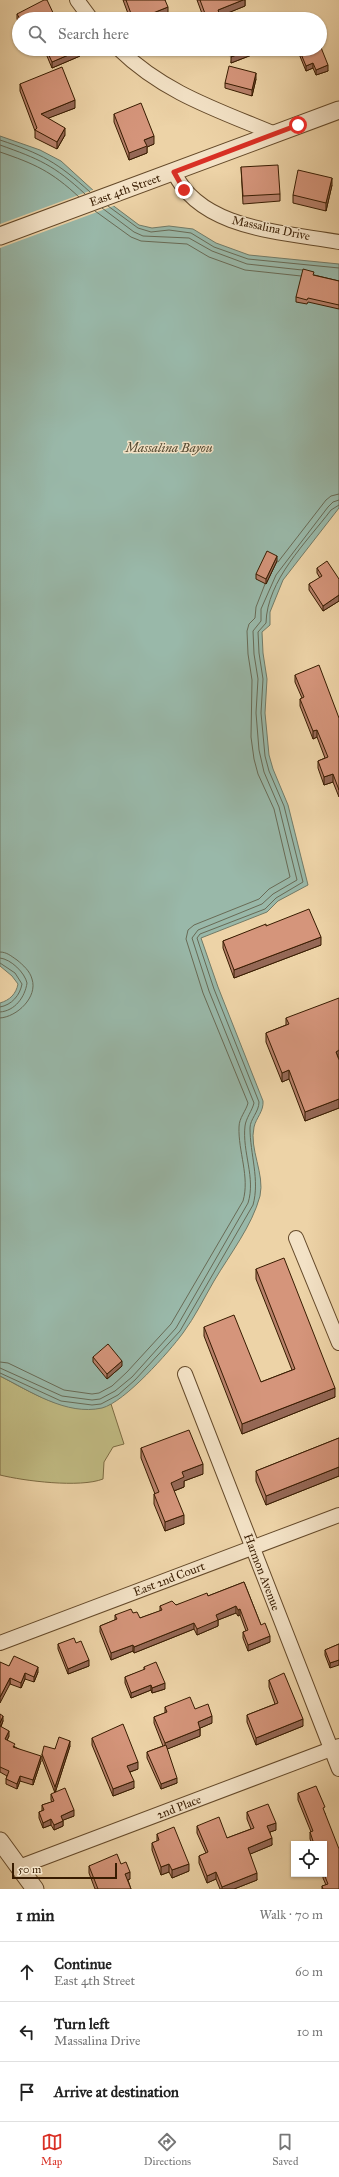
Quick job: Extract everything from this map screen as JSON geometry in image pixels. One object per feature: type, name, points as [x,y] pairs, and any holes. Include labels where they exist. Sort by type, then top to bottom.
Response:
[{"type":"street","points":[[77,0],[86,12]]},
{"type":"street","points":[[127,56],[149,75],[170,89],[275,134]]},
{"type":"street","name":"East 4th Street","points":[[0,236],[339,110]]},
{"type":"street","name":"Massalina Drive","points":[[174,172],[187,194],[201,206],[220,216],[248,225],[339,242]]},
{"type":"street","points":[[296,1238],[339,1343]]},
{"type":"street","name":"Harmon Avenue","points":[[185,1374],[252,1547],[335,1748],[339,1769]]},
{"type":"street","name":"East 2nd Court","points":[[0,1643],[339,1514]]},
{"type":"street","name":"2nd Place","points":[[19,1867],[335,1748]]},
{"type":"street","points":[[0,1841],[35,1889]]},
{"type":"shaded area","points":[[0,1376],[39,1396],[67,1406],[96,1408],[111,1404],[124,1444],[113,1447],[104,1462],[103,1479],[81,1483],[52,1483],[0,1475]]},
{"type":"water","name":"Massalina Bayou","points":[[0,136],[40,150],[61,161],[95,192],[139,225],[152,228],[169,226],[193,229],[216,243],[249,255],[339,264],[339,508],[283,580],[270,612],[270,625],[262,632],[263,653],[267,679],[265,713],[269,755],[273,769],[288,805],[308,885],[278,901],[267,912],[201,938],[218,987],[263,1101],[262,1108],[254,1127],[253,1135],[259,1170],[261,1188],[260,1196],[252,1218],[240,1240],[214,1281],[192,1321],[183,1333],[134,1387],[112,1404],[102,1408],[89,1410],[49,1401],[0,1376],[0,1003],[12,996],[16,991],[18,984],[12,976],[0,966]]},
{"type":"pier","points":[[95,189],[116,205],[0,248],[0,224]]},
{"type":"building","points":[[44,0],[47,0],[53,12],[21,12]]},
{"type":"building","points":[[126,0],[165,0],[168,7],[156,12],[130,12]]},
{"type":"building","points":[[200,0],[243,0],[218,10],[219,12],[204,12]]},
{"type":"building","points":[[49,56],[66,56],[52,62]]},
{"type":"building","points":[[302,56],[324,56],[328,65],[316,70],[313,63],[306,66]]},
{"type":"building","points":[[229,66],[256,73],[252,90],[225,83]]},
{"type":"building","points":[[62,67],[75,100],[41,114],[65,128],[57,142],[35,130],[37,128],[20,84]]},
{"type":"building","points":[[141,103],[154,136],[144,140],[147,146],[129,153],[114,114]]},
{"type":"building","points":[[278,165],[280,194],[243,196],[241,167]]},
{"type":"building","points":[[298,170],[332,178],[326,203],[293,195]]},
{"type":"building","points":[[303,269],[314,272],[313,275],[339,281],[339,305],[308,298],[307,300],[296,297]]},
{"type":"building","points":[[267,551],[277,556],[266,579],[256,574]]},
{"type":"building","points":[[327,561],[339,579],[339,595],[323,606],[309,584],[322,576],[317,568]]},
{"type":"building","points":[[319,665],[339,718],[339,790],[333,774],[324,777],[318,761],[328,757],[317,730],[313,731],[300,699],[304,697],[295,675]]},
{"type":"building","points":[[309,909],[321,937],[234,970],[223,941]]},
{"type":"building","points":[[339,998],[339,1050],[336,1052],[339,1060],[339,1099],[305,1112],[289,1070],[282,1073],[266,1033],[289,1024],[286,1018]]},
{"type":"building","points":[[284,1258],[335,1388],[242,1424],[204,1327],[234,1315],[261,1382],[295,1369],[256,1269]]},
{"type":"building","points":[[108,1344],[122,1361],[107,1374],[93,1357]]},
{"type":"building","points":[[189,1430],[203,1464],[182,1472],[184,1477],[171,1483],[184,1515],[165,1522],[154,1494],[159,1492],[141,1448]]},
{"type":"building","points":[[339,1438],[339,1467],[266,1496],[256,1471]]},
{"type":"building","points":[[244,1582],[261,1625],[265,1623],[270,1636],[248,1645],[243,1632],[248,1630],[240,1609],[238,1610],[236,1606],[216,1615],[218,1620],[197,1629],[194,1623],[134,1647],[133,1645],[111,1653],[100,1626],[117,1619],[115,1615],[131,1609],[133,1613],[137,1612],[140,1618],[162,1610],[160,1606],[172,1601],[176,1605],[207,1593],[208,1596]]},
{"type":"building","points":[[74,1638],[76,1643],[81,1641],[89,1660],[68,1669],[58,1644]]},
{"type":"building","points":[[339,1644],[339,1660],[330,1663],[325,1650]]},
{"type":"building","points":[[14,1656],[38,1667],[34,1677],[25,1673],[21,1683],[10,1678],[0,1697],[0,1662],[9,1666]]},
{"type":"building","points":[[156,1662],[165,1683],[152,1688],[151,1685],[131,1693],[125,1677],[145,1669],[144,1667]]},
{"type":"building","points":[[284,1673],[303,1719],[256,1738],[247,1715],[278,1703],[269,1680]]},
{"type":"building","points":[[190,1697],[195,1709],[208,1704],[212,1716],[198,1722],[200,1729],[165,1743],[154,1717],[167,1712],[165,1707]]},
{"type":"building","points":[[0,1714],[3,1716],[0,1723]]},
{"type":"building","points":[[123,1724],[138,1762],[127,1766],[134,1781],[113,1789],[92,1738]]},
{"type":"building","points":[[0,1726],[9,1731],[5,1739],[15,1744],[13,1747],[41,1756],[33,1780],[20,1776],[17,1784],[6,1779],[9,1771],[0,1767]]},
{"type":"building","points":[[59,1737],[70,1741],[55,1787],[42,1754],[44,1746],[55,1749]]},
{"type":"building","points":[[166,1745],[177,1778],[161,1784],[147,1752]]},
{"type":"building","points":[[316,1786],[325,1807],[323,1808],[339,1849],[339,1889],[323,1889],[322,1886],[328,1884],[325,1877],[327,1877],[327,1841],[313,1841],[310,1832],[313,1831],[298,1793]]},
{"type":"building","points":[[65,1788],[74,1810],[61,1816],[63,1821],[54,1825],[51,1819],[43,1823],[39,1812],[44,1810],[42,1805],[54,1801],[51,1794]]},
{"type":"building","points":[[268,1804],[276,1823],[267,1826],[272,1838],[248,1848],[257,1873],[222,1887],[216,1872],[207,1876],[199,1856],[208,1852],[197,1826],[219,1817],[227,1838],[254,1828],[247,1812]]},
{"type":"building","points":[[174,1827],[189,1864],[172,1870],[169,1864],[161,1867],[152,1843],[159,1840],[157,1834]]},
{"type":"building","points":[[117,1854],[121,1864],[126,1862],[130,1872],[125,1874],[131,1889],[98,1889],[89,1866]]},
{"type":"route","points":[[184,190],[174,172],[298,125]]}]
